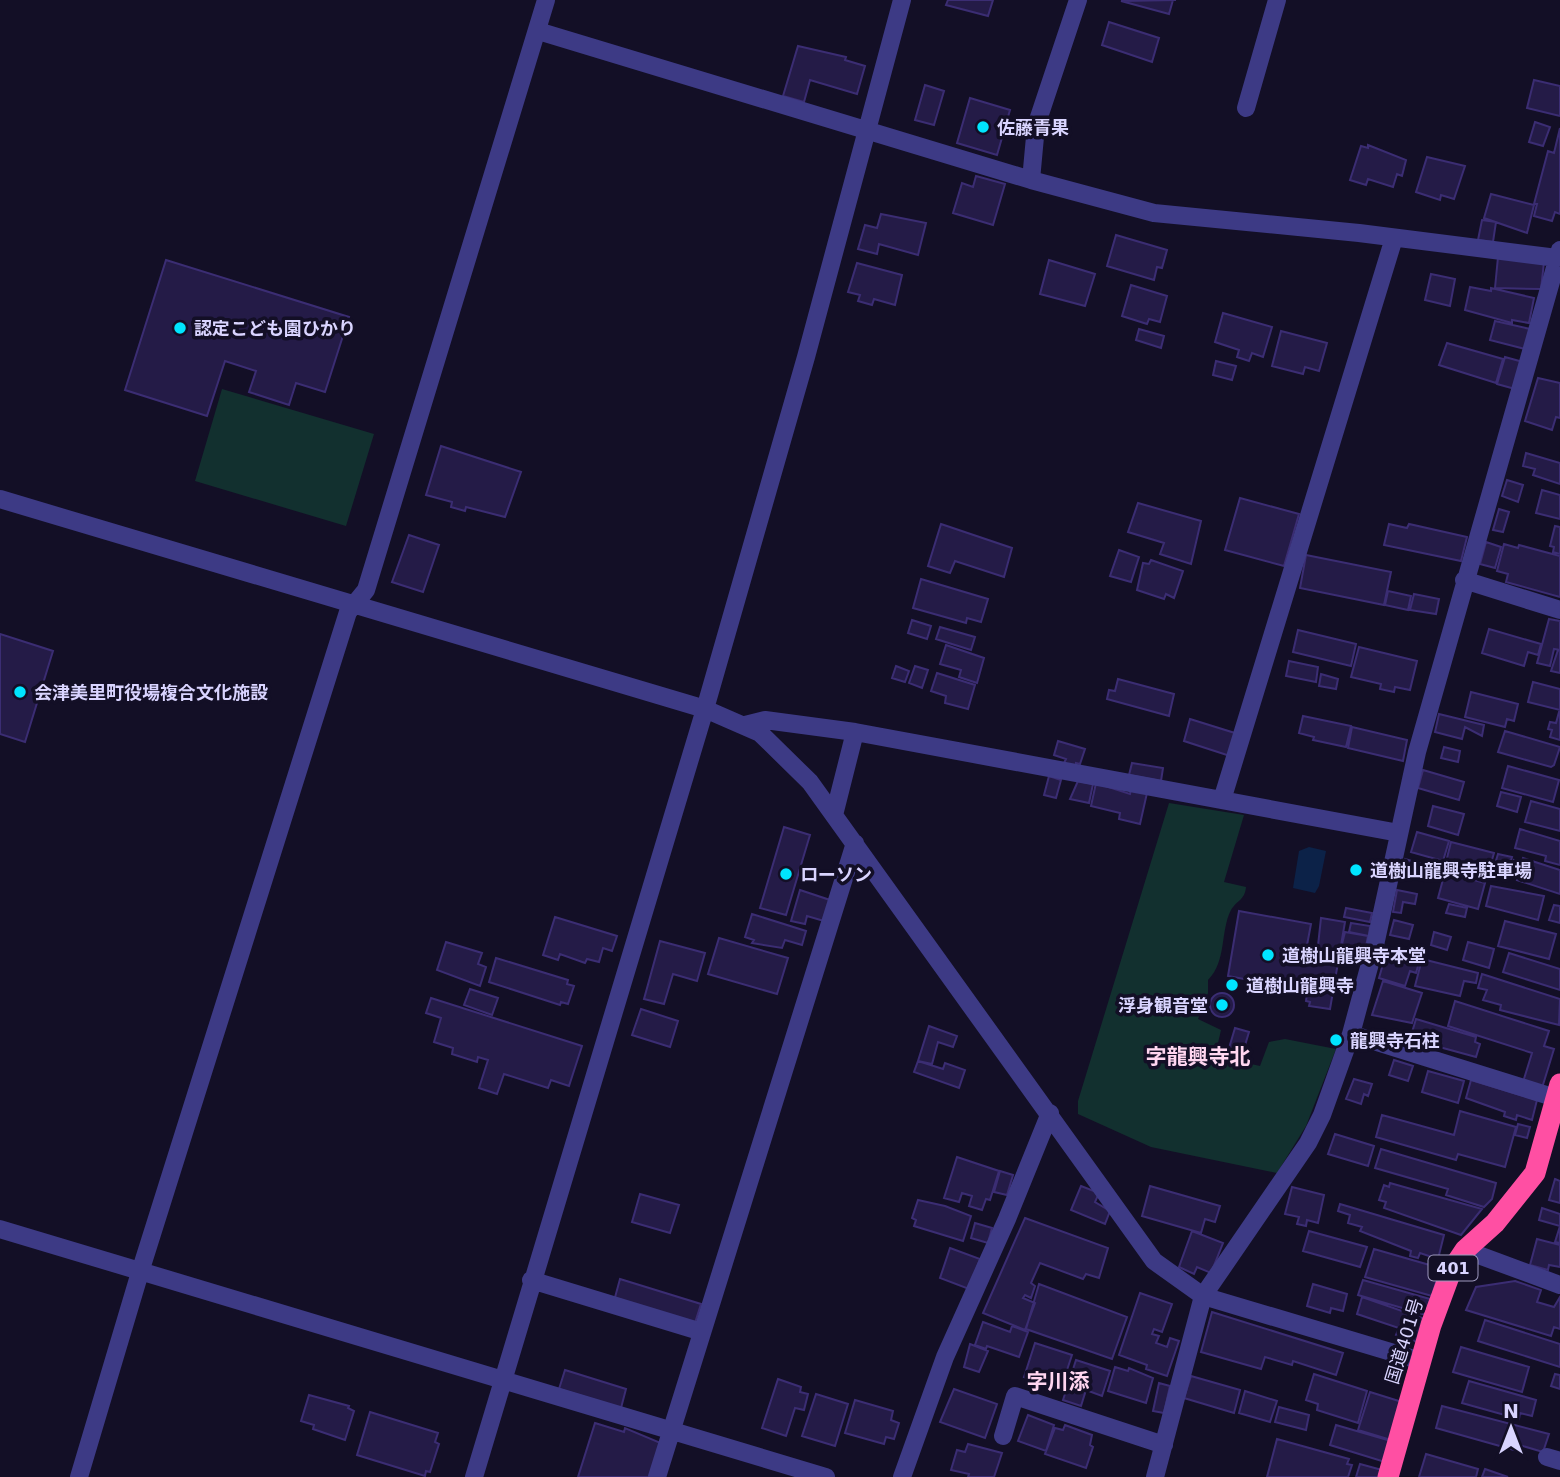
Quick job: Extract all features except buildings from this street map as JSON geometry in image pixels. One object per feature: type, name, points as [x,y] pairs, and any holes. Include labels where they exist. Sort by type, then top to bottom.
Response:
[{"type":"highway","name":"国道401号","points":[[1388,1477],[1421,1361],[1451,1270],[1465,1250],[1494,1223],[1535,1173],[1558,1091]]},
{"type":"street","points":[[79,1477],[141,1269],[348,612],[366,590],[547,0]]},
{"type":"street","points":[[474,1477],[531,1280],[705,709],[868,131],[902,0]]},
{"type":"street","points":[[1031,180],[1036,127],[1078,0]]},
{"type":"street","points":[[1246,108],[1277,0]]},
{"type":"street","points":[[538,31],[1031,180],[1154,213],[1559,254],[1541,325],[1464,580],[1417,752],[1351,1034],[1322,1115],[1308,1143],[1203,1296],[1155,1477]]},
{"type":"street","points":[[1222,800],[1394,238]]},
{"type":"street","points":[[0,499],[705,709],[760,733],[785,755],[855,843],[1154,1261],[1203,1296],[1421,1361]]},
{"type":"street","points":[[1464,580],[1560,610]]},
{"type":"street","points":[[745,725],[765,720],[855,732],[1399,833]]},
{"type":"street","points":[[834,815],[855,732]]},
{"type":"street","points":[[657,1477],[855,843]]},
{"type":"street","points":[[1351,1034],[1558,1091]]},
{"type":"street","points":[[902,1477],[945,1357],[1007,1219],[1050,1113]]},
{"type":"street","points":[[0,1229],[141,1269],[826,1477]]},
{"type":"street","points":[[1465,1250],[1560,1286]]},
{"type":"street","points":[[531,1280],[702,1332]]},
{"type":"street","points":[[1003,1436],[1015,1396],[1164,1445]]},
{"type":"green space","points":[[222,389],[374,434],[346,526],[195,481]]},
{"type":"green space","points":[[1169,803],[1244,815],[1224,882],[1246,887],[1228,918],[1221,955],[1208,980],[1208,993],[1198,1019],[1221,1030],[1215,1056],[1260,1066],[1269,1042],[1285,1039],[1336,1049],[1306,1126],[1277,1173],[1151,1147],[1078,1114],[1078,1101]]},
{"type":"water","points":[[1309,847],[1326,851],[1315,893],[1293,888],[1299,851]]},
{"type":"place","name":"佐藤青果","points":[[983,127]]},
{"type":"place","name":"認定こども園ひかり","points":[[180,328]]},
{"type":"place","name":"会津美里町役場複合文化施設","points":[[20,692]]},
{"type":"place","name":"道樹山龍興寺駐車場","points":[[1356,870]]},
{"type":"place","name":"ローソン","points":[[786,874]]},
{"type":"place","name":"道樹山龍興寺本堂","points":[[1268,955]]},
{"type":"place","name":"道樹山龍興寺","points":[[1232,985]]},
{"type":"place","name":"浮身観音堂","points":[[1222,1005]]},
{"type":"place","name":"龍興寺石柱","points":[[1336,1040]]},
{"type":"district","name":"字龍興寺北","points":[[1198,1057]]},
{"type":"district","name":"字川添","points":[[1058,1382]]}]
